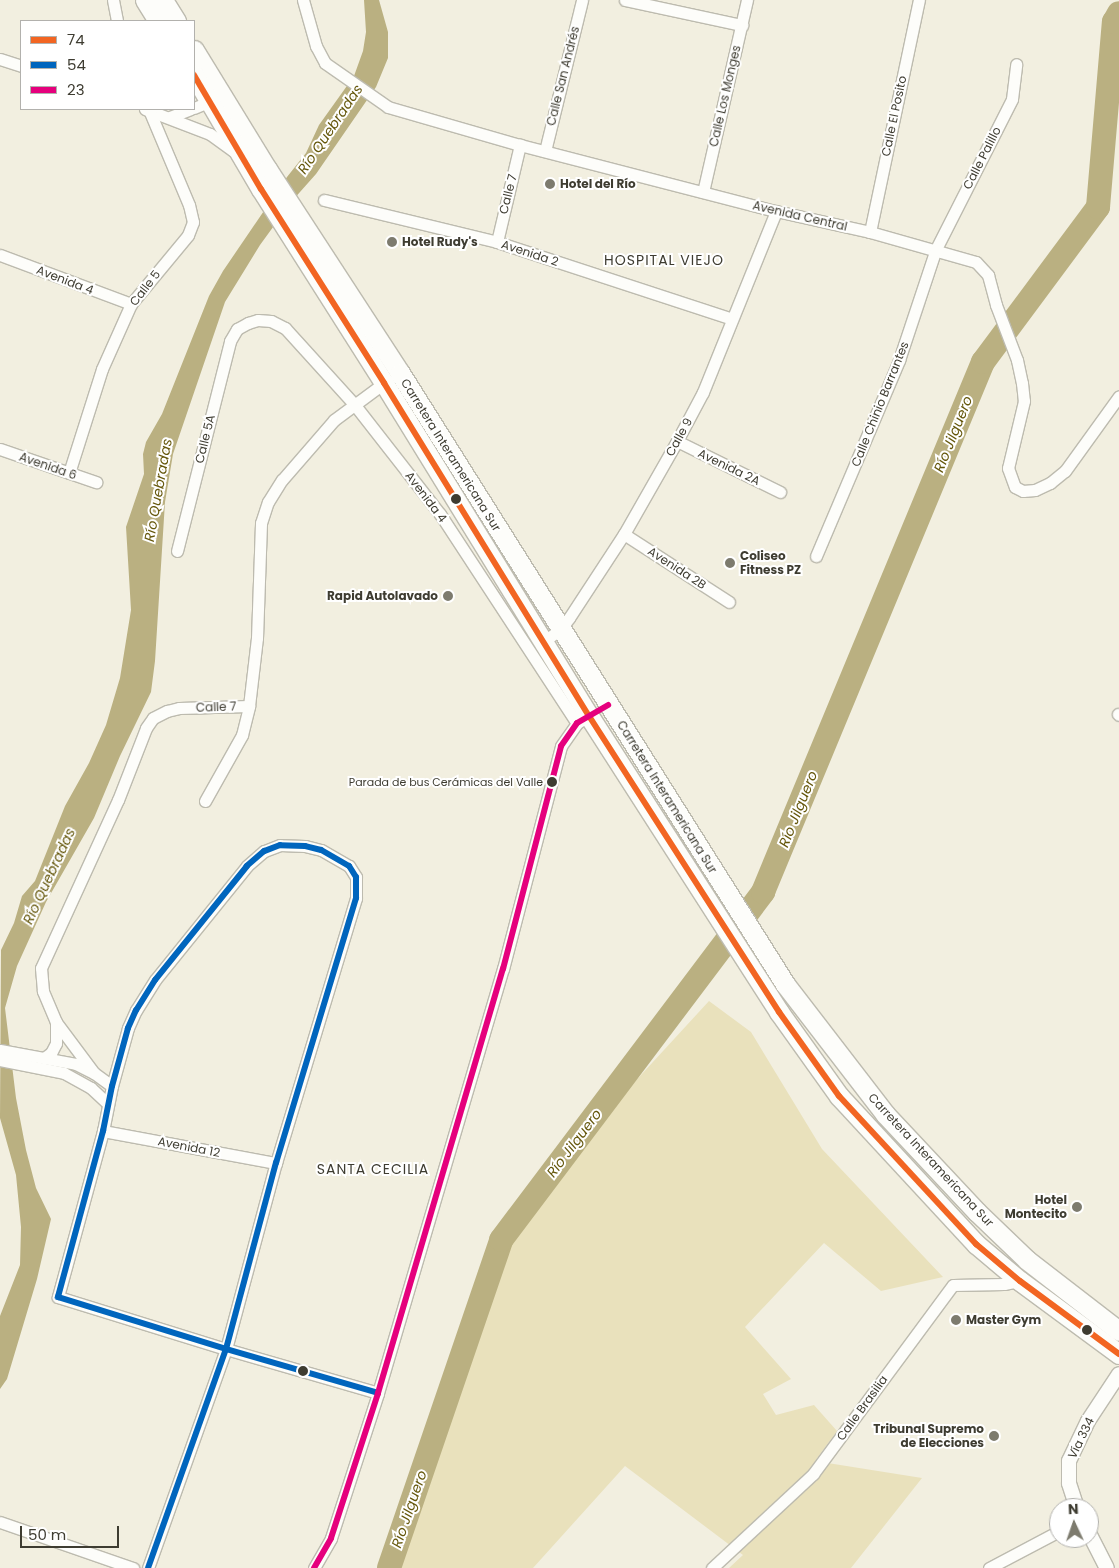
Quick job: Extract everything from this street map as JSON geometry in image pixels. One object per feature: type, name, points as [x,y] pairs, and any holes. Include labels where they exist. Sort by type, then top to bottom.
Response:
[{"type":"highway","points":[[145,0],[157,20]]},
{"type":"highway","points":[[163,0],[175,20]]},
{"type":"highway","name":"Carretera Interamericana Sur","points":[[195,55],[205,104]]},
{"type":"highway","name":"Carretera Interamericana Sur","points":[[195,78],[205,104],[303,223],[400,373],[560,630],[785,984],[885,1114],[977,1212],[1027,1260],[1114,1328]]},
{"type":"highway","name":"Carretera Interamericana Sur","points":[[258,169],[261,189],[544,641],[583,719],[719,917],[779,1012],[839,1096],[879,1141],[986,1253],[1020,1281],[1119,1354]]},
{"type":"highway","points":[[583,719],[608,705]]},
{"type":"highway","points":[[986,1253],[1087,1315],[1114,1328]]},
{"type":"street","points":[[113,0],[118,20]]},
{"type":"street","name":"Avenida Central","points":[[303,0],[316,46],[325,63],[388,107],[520,145],[776,211],[870,232],[936,249],[976,262],[988,276],[996,304],[1017,360],[1024,401],[1008,468],[1015,487],[1023,491],[1035,490],[1050,483],[1064,471],[1119,396]]},
{"type":"street","name":"Calle San Andrés","points":[[545,151],[582,0]]},
{"type":"street","points":[[625,0],[742,25]]},
{"type":"street","name":"Calle Los Monges","points":[[703,192],[748,0]]},
{"type":"street","name":"Calle El Posito","points":[[870,232],[919,0]]},
{"type":"street","points":[[0,59],[20,66]]},
{"type":"street","name":"Calle Palillo","points":[[936,249],[1012,100],[1016,64]]},
{"type":"street","name":"Calle 5","points":[[69,473],[102,369],[131,304],[188,235],[193,222],[189,205],[147,110]]},
{"type":"street","points":[[150,110],[210,134],[258,169]]},
{"type":"street","points":[[170,117],[189,110]]},
{"type":"street","name":"Calle 7","points":[[497,242],[520,145]]},
{"type":"street","name":"Avenida 2","points":[[324,200],[497,242],[732,319]]},
{"type":"street","name":"Calle 9","points":[[544,641],[560,630],[624,534],[677,441],[703,392],[776,211]]},
{"type":"street","name":"Calle Chinio Barrantes","points":[[816,556],[899,360],[936,249]]},
{"type":"street","name":"Avenida 4","points":[[0,255],[131,304]]},
{"type":"street","name":"Avenida 4","points":[[237,329],[258,320],[271,320],[285,328],[354,404],[440,514],[583,719]]},
{"type":"street","name":"Calle 5A","points":[[177,551],[230,341],[237,329]]},
{"type":"street","name":"Calle 7","points":[[94,1073],[56,1022],[43,991],[41,968],[118,800],[146,728],[154,718],[179,708],[249,706],[257,638],[261,523],[268,502],[282,480],[328,428],[354,404],[400,373]]},
{"type":"street","name":"Avenida 2A","points":[[677,441],[780,492]]},
{"type":"street","name":"Avenida 6","points":[[0,449],[96,482]]},
{"type":"street","name":"Avenida 2B","points":[[624,534],[729,602]]},
{"type":"street","points":[[205,801],[242,735],[249,706]]},
{"type":"street","points":[[314,1568],[334,1532],[378,1393],[503,968],[560,746],[583,719]]},
{"type":"street","points":[[148,1568],[226,1349],[276,1163],[356,898],[356,876],[349,866],[321,850],[305,846],[280,845],[264,851],[247,866],[155,980],[136,1010],[128,1028],[107,1103],[102,1131],[58,1297],[226,1349],[378,1393]]},
{"type":"street","name":"Calle 7","points":[[36,1060],[51,1053],[56,1043],[56,1022]]},
{"type":"street","points":[[0,1050],[36,1060],[64,1073],[91,1088],[107,1103]]},
{"type":"street","points":[[0,1060],[36,1060],[76,1064],[94,1073],[112,1086]]},
{"type":"street","name":"Avenida 12","points":[[102,1131],[276,1163]]},
{"type":"street","name":"Calle Brasilia","points":[[712,1568],[813,1474],[953,1284],[1004,1284],[1020,1281]]},
{"type":"street","name":"Vía 334","points":[[1074,1498],[1069,1483],[1069,1461],[1088,1421],[1119,1374]]},
{"type":"street","points":[[0,1522],[133,1568]]},
{"type":"street","points":[[989,1568],[1049,1536]]},
{"type":"street","points":[[1096,1548],[1106,1568]]},
{"type":"shaded area","points":[[709,1001],[751,1032],[822,1149],[943,1277],[881,1291],[824,1243],[745,1327],[791,1379],[763,1394],[776,1415],[814,1405],[837,1431],[815,1461],[922,1478],[851,1568],[729,1568],[743,1555],[625,1466],[533,1568],[389,1568],[501,1240],[550,1174]]},
{"type":"water","name":"Río Quebradas","points":[[364,0],[379,0],[388,32],[388,58],[376,87],[316,174],[292,201],[260,245],[225,302],[173,454],[165,502],[155,661],[151,692],[120,756],[94,818],[46,902],[17,966],[5,1008],[16,1098],[26,1150],[36,1188],[51,1219],[37,1279],[7,1379],[0,1389],[0,1316],[20,1265],[21,1227],[16,1175],[0,1118],[1,950],[14,923],[22,896],[35,881],[65,806],[89,763],[106,725],[120,678],[131,610],[126,527],[144,474],[143,454],[146,442],[162,414],[209,296],[223,271],[287,177],[306,153],[319,125],[354,76],[363,51],[366,32]]},
{"type":"waterway","name":"Río Jilguero","points":[[389,1568],[501,1240],[763,892],[983,362],[1098,207],[1114,22],[1119,13]]},
{"type":"transit line","name":"74","points":[[195,77],[261,189],[384,383],[589,716],[779,1012],[839,1096],[976,1244],[1020,1281],[1119,1354]]},
{"type":"transit line","name":"23","points":[[314,1568],[331,1538],[378,1393],[503,969],[561,746],[577,723],[608,705]]},
{"type":"transit line","name":"54","points":[[148,1568],[226,1349],[276,1163],[356,898],[356,877],[349,866],[321,850],[305,846],[280,845],[264,851],[247,866],[155,980],[136,1010],[128,1028],[112,1086],[103,1131],[58,1297],[226,1349],[378,1393]]},
{"type":"place","name":"Hotel del Río","points":[[550,184]]},
{"type":"place","name":"Hotel Rudy's","points":[[392,242]]},
{"type":"place","name":"Coliseo Fitness PZ","points":[[730,563]]},
{"type":"place","name":"Rapid Autolavado","points":[[448,596]]},
{"type":"place","name":"Parada de bus Cerámicas del Valle","points":[[552,782]]},
{"type":"place","name":"Hotel Montecito","points":[[1077,1207]]},
{"type":"place","name":"Master Gym","points":[[956,1320]]},
{"type":"place","name":"Tribunal Supremo de Elecciones","points":[[994,1436]]},
{"type":"district","name":"HOSPITAL VIEJO","points":[[664,260]]},
{"type":"district","name":"SANTA CECILIA","points":[[373,1169]]}]
